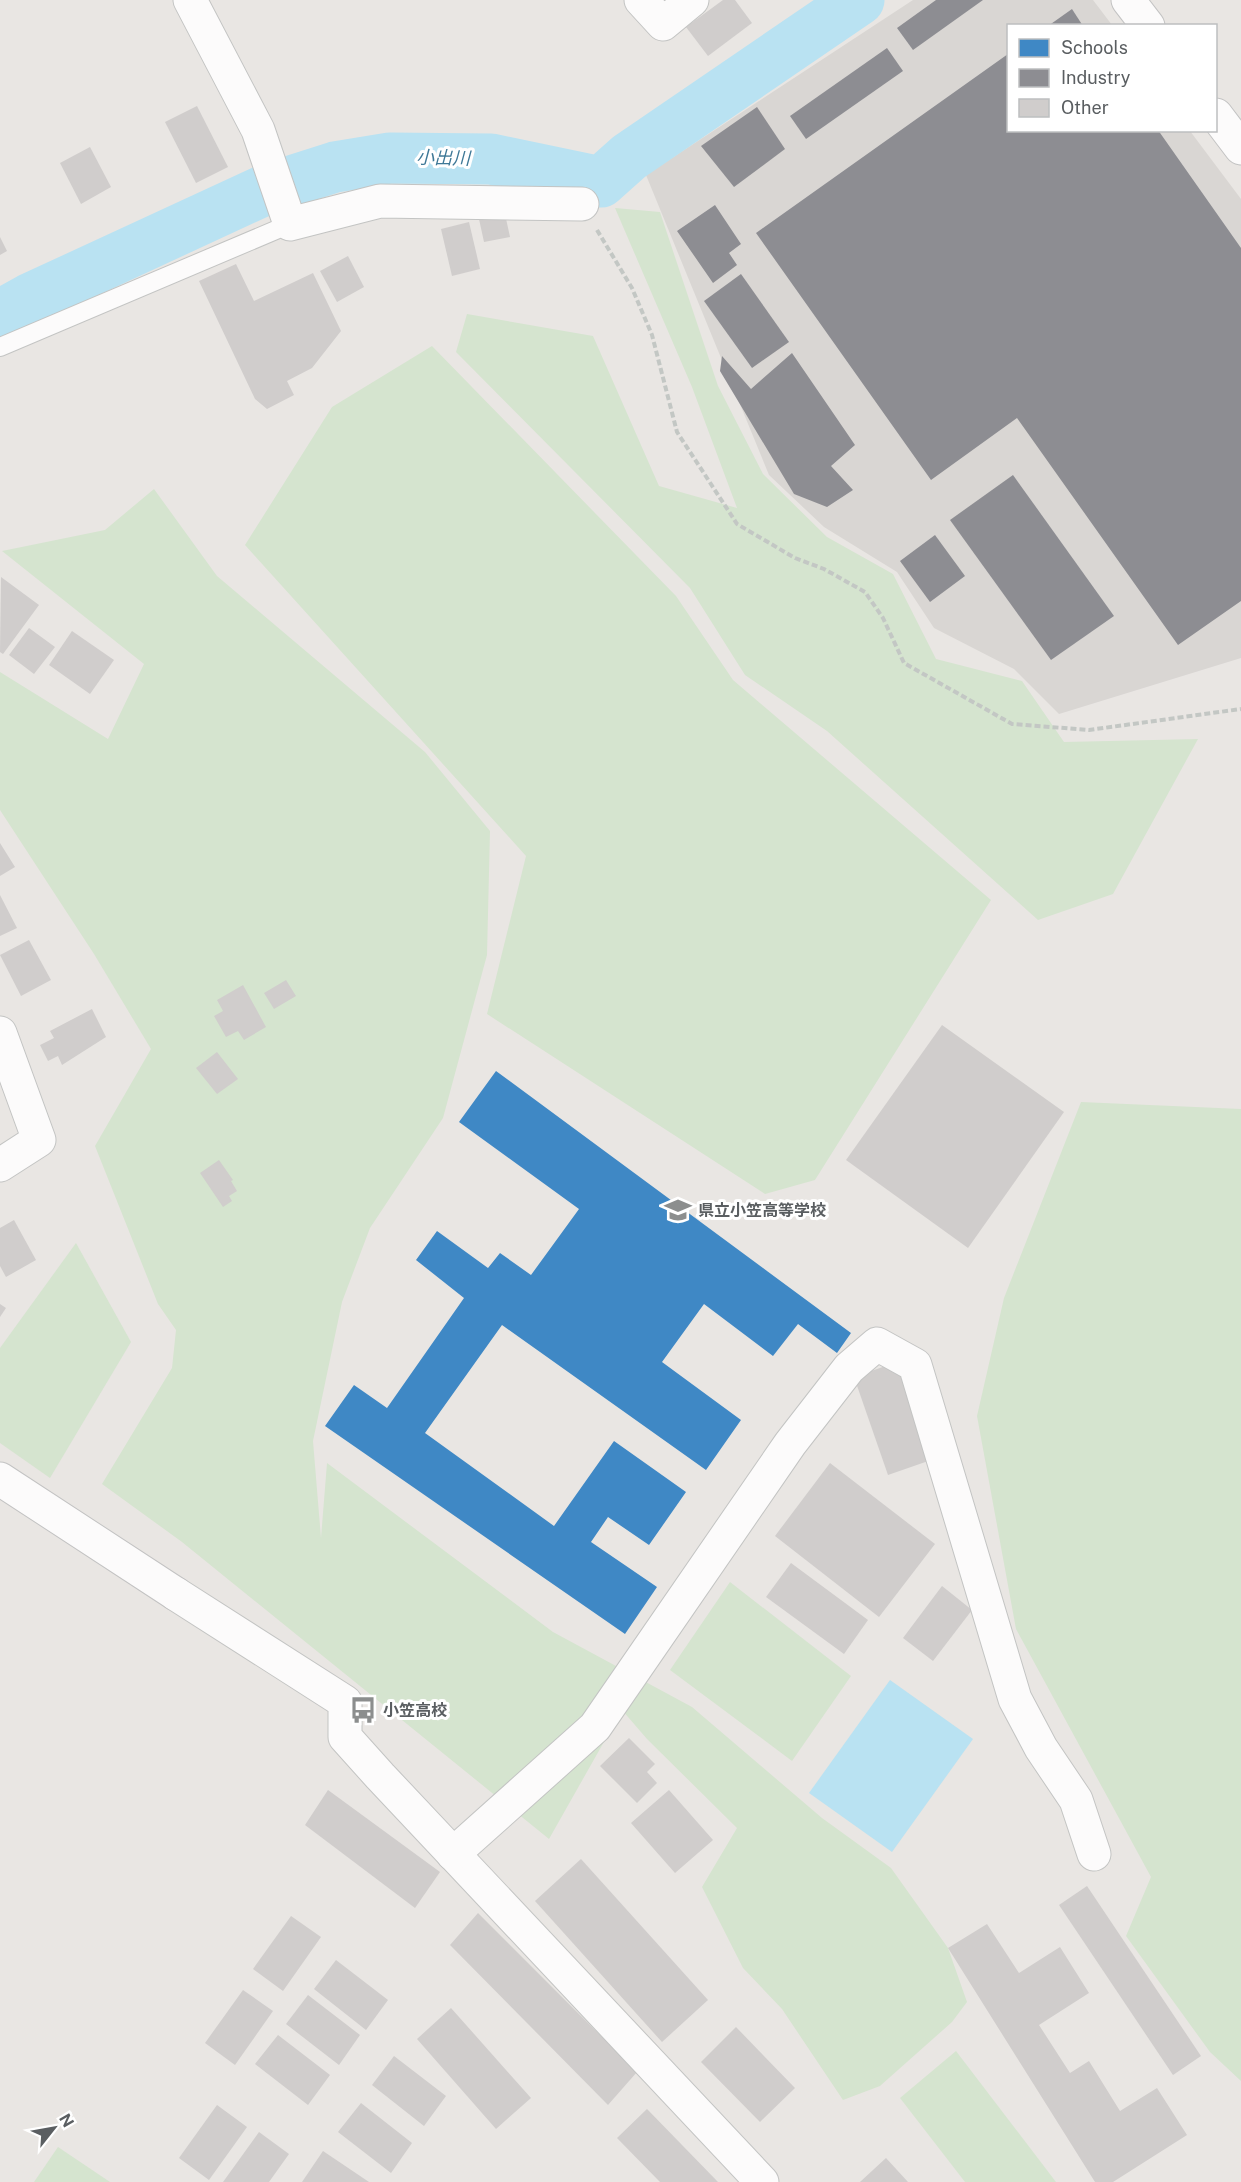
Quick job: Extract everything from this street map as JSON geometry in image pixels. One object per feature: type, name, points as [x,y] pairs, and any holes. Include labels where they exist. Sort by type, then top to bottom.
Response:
[{"type":"street","points":[[190,0],[258,130],[287,215],[380,201],[582,204]]},
{"type":"street","points":[[641,0],[663,24],[692,0]]},
{"type":"street","points":[[1128,0],[1146,24]]},
{"type":"street","points":[[1217,118],[1241,148]]},
{"type":"street","points":[[0,1033],[39,1140],[0,1165]]},
{"type":"street","points":[[453,1854],[595,1727],[790,1444],[849,1368],[877,1344],[915,1365],[1015,1699],[1041,1748],[1076,1800],[1094,1854]]},
{"type":"street","points":[[0,1479],[345,1702],[345,1737],[762,2182]]},
{"type":"lane","points":[[0,347],[287,215]]},
{"type":"path","points":[[582,204],[632,288],[652,335],[676,432],[737,525],[795,558],[824,569],[865,592],[883,618],[904,663],[1012,724],[1089,730],[1241,709]]},
{"type":"shaded area","points":[[913,0],[1093,0],[1111,24],[1007,24],[1007,132],[1191,132],[1241,199],[1241,658],[1059,714],[1014,669],[934,628],[897,572],[824,527],[769,475],[646,175]]},
{"type":"green space","points":[[615,208],[660,212],[718,386],[763,474],[827,537],[893,574],[936,659],[1022,681],[1064,742],[1198,739],[1113,894],[1038,920],[827,731],[745,675],[690,588],[456,352],[467,314],[593,336],[659,486],[737,508],[692,387]]},
{"type":"green space","points":[[432,346],[676,596],[733,680],[991,900],[815,1180],[765,1194],[487,1014],[526,856],[245,545],[332,407]]},
{"type":"green space","points":[[154,489],[217,576],[425,752],[490,831],[487,955],[443,1118],[370,1228],[342,1302],[313,1441],[321,1538],[327,1463],[553,1632],[692,1707],[822,1818],[891,1868],[948,1948],[967,2002],[952,2022],[880,2086],[843,2100],[782,2009],[743,1968],[702,1887],[737,1828],[647,1739],[622,1710],[549,1839],[182,1542],[102,1484],[172,1368],[176,1330],[158,1304],[95,1146],[151,1049],[94,954],[0,810],[0,672],[108,739],[144,664],[2,551],[105,530]]},
{"type":"green space","points":[[1081,1102],[1241,1109],[1241,2081],[1210,2052],[1126,1936],[1151,1877],[1016,1629],[977,1416],[1004,1298]]},
{"type":"green space","points":[[76,1243],[131,1342],[50,1478],[0,1443],[0,1348]]},
{"type":"green space","points":[[730,1582],[851,1676],[792,1761],[670,1670]]},
{"type":"green space","points":[[956,2051],[1056,2182],[965,2182],[900,2098]]},
{"type":"green space","points":[[58,2147],[110,2182],[34,2182]]},
{"type":"water","points":[[890,1680],[973,1739],[892,1852],[809,1793]]},
{"type":"building: Schools","points":[[496,1071],[851,1333],[837,1353],[798,1324],[773,1356],[704,1304],[662,1362],[741,1420],[706,1470],[502,1325],[425,1433],[554,1526],[614,1441],[686,1492],[649,1545],[608,1517],[591,1542],[657,1587],[625,1634],[325,1426],[354,1385],[387,1408],[464,1298],[416,1260],[437,1231],[488,1268],[500,1253],[531,1275],[579,1209],[459,1122]]},
{"type":"building: Industry","points":[[936,0],[983,0],[913,50],[897,28]]},
{"type":"building: Industry","points":[[1072,9],[1082,24],[1051,24]]},
{"type":"building: Industry","points":[[887,48],[903,71],[806,139],[790,116]]},
{"type":"building: Industry","points":[[1007,55],[1007,132],[1159,132],[1241,248],[1241,601],[1178,645],[1017,418],[931,480],[756,233]]},
{"type":"building: Industry","points":[[757,107],[785,149],[734,187],[701,146]]},
{"type":"building: Industry","points":[[715,205],[741,244],[729,253],[737,265],[713,283],[677,231]]},
{"type":"building: Industry","points":[[741,274],[789,342],[752,368],[704,301]]},
{"type":"building: Industry","points":[[792,353],[855,445],[831,466],[853,490],[827,507],[794,494],[720,371],[722,356],[751,389]]},
{"type":"building: Industry","points":[[1013,475],[1114,616],[1051,660],[950,520]]},
{"type":"building: Industry","points":[[935,535],[965,576],[930,602],[900,561]]},
{"type":"building: Other","points":[[723,0],[735,0],[752,23],[708,56],[686,27]]},
{"type":"building: Other","points":[[197,106],[228,167],[196,183],[165,122]]},
{"type":"building: Other","points":[[90,147],[111,187],[81,204],[60,163]]},
{"type":"building: Other","points":[[505,214],[510,237],[484,242],[479,219]]},
{"type":"building: Other","points":[[469,222],[480,269],[452,276],[441,229]]},
{"type":"building: Other","points":[[0,237],[7,251],[0,255]]},
{"type":"building: Other","points":[[348,256],[364,287],[337,302],[320,271]]},
{"type":"building: Other","points":[[236,264],[254,301],[313,273],[341,331],[312,368],[287,381],[294,395],[267,409],[255,399],[199,281]]},
{"type":"building: Other","points":[[1,577],[39,605],[3,654],[0,652]]},
{"type":"building: Other","points":[[29,628],[55,647],[34,674],[9,655]]},
{"type":"building: Other","points":[[72,631],[114,660],[90,694],[49,665]]},
{"type":"building: Other","points":[[0,843],[15,867],[0,876]]},
{"type":"building: Other","points":[[0,895],[17,928],[0,936]]},
{"type":"building: Other","points":[[29,940],[51,980],[21,996],[0,955]]},
{"type":"building: Other","points":[[286,980],[296,996],[274,1009],[264,993]]},
{"type":"building: Other","points":[[243,985],[266,1027],[244,1040],[238,1031],[226,1037],[214,1016],[223,1011],[217,1000]]},
{"type":"building: Other","points":[[92,1009],[106,1037],[62,1065],[58,1056],[48,1061],[40,1045],[54,1038],[50,1031]]},
{"type":"building: Other","points":[[942,1025],[1064,1112],[968,1248],[846,1160]]},
{"type":"building: Other","points":[[217,1052],[238,1079],[217,1094],[196,1068]]},
{"type":"building: Other","points":[[219,1160],[233,1180],[231,1181],[237,1191],[229,1196],[232,1201],[223,1207],[200,1173]]},
{"type":"building: Other","points":[[14,1220],[36,1260],[6,1277],[0,1266],[0,1228]]},
{"type":"building: Other","points":[[0,1304],[6,1308],[0,1317]]},
{"type":"building: Other","points":[[900,1361],[934,1459],[888,1475],[854,1377]]},
{"type":"building: Other","points":[[830,1463],[935,1544],[879,1617],[775,1536]]},
{"type":"building: Other","points":[[791,1563],[868,1620],[844,1654],[766,1597]]},
{"type":"building: Other","points":[[942,1586],[972,1610],[933,1661],[903,1638]]},
{"type":"building: Other","points":[[629,1738],[655,1764],[647,1772],[657,1783],[637,1803],[600,1766]]},
{"type":"building: Other","points":[[328,1790],[440,1872],[415,1908],[305,1825]]},
{"type":"building: Other","points":[[669,1790],[713,1840],[675,1873],[631,1823]]},
{"type":"building: Other","points":[[581,1859],[708,2000],[662,2042],[535,1901]]},
{"type":"building: Other","points":[[1087,1886],[1201,2056],[1173,2075],[1059,1905]]},
{"type":"building: Other","points":[[478,1913],[637,2072],[608,2105],[450,1945]]},
{"type":"building: Other","points":[[291,1916],[321,1937],[283,1991],[253,1969]]},
{"type":"building: Other","points":[[987,1924],[1019,1973],[1060,1947],[1089,1993],[1039,2025],[1070,2073],[1089,2061],[1120,2111],[1157,2088],[1187,2135],[1113,2182],[1095,2182],[948,1948]]},
{"type":"building: Other","points":[[336,1960],[388,2000],[366,2030],[314,1989]]},
{"type":"building: Other","points":[[243,1990],[273,2011],[235,2065],[205,2043]]},
{"type":"building: Other","points":[[308,1995],[360,2035],[339,2065],[286,2024]]},
{"type":"building: Other","points":[[451,2008],[531,2098],[496,2129],[417,2039]]},
{"type":"building: Other","points":[[736,2027],[795,2088],[760,2122],[701,2062]]},
{"type":"building: Other","points":[[278,2035],[330,2075],[308,2105],[255,2064]]},
{"type":"building: Other","points":[[394,2056],[446,2096],[424,2126],[372,2085]]},
{"type":"building: Other","points":[[361,2103],[412,2143],[391,2173],[338,2132]]},
{"type":"building: Other","points":[[217,2105],[247,2127],[209,2180],[179,2158]]},
{"type":"building: Other","points":[[647,2109],[718,2182],[660,2182],[617,2138]]},
{"type":"building: Other","points":[[259,2132],[289,2154],[269,2182],[223,2182]]},
{"type":"building: Other","points":[[323,2151],[369,2182],[302,2182]]},
{"type":"building: Other","points":[[886,2158],[908,2182],[860,2182]]},
{"type":"waterway","name":"小出川","points":[[0,315],[29,299],[269,188],[335,167],[390,158],[491,159],[601,182],[629,157],[859,0]]},
{"type":"place","name":"県立小笠高等学校","points":[[678,1210]]},
{"type":"place","name":"小笠高校","points":[[363,1710]]}]
